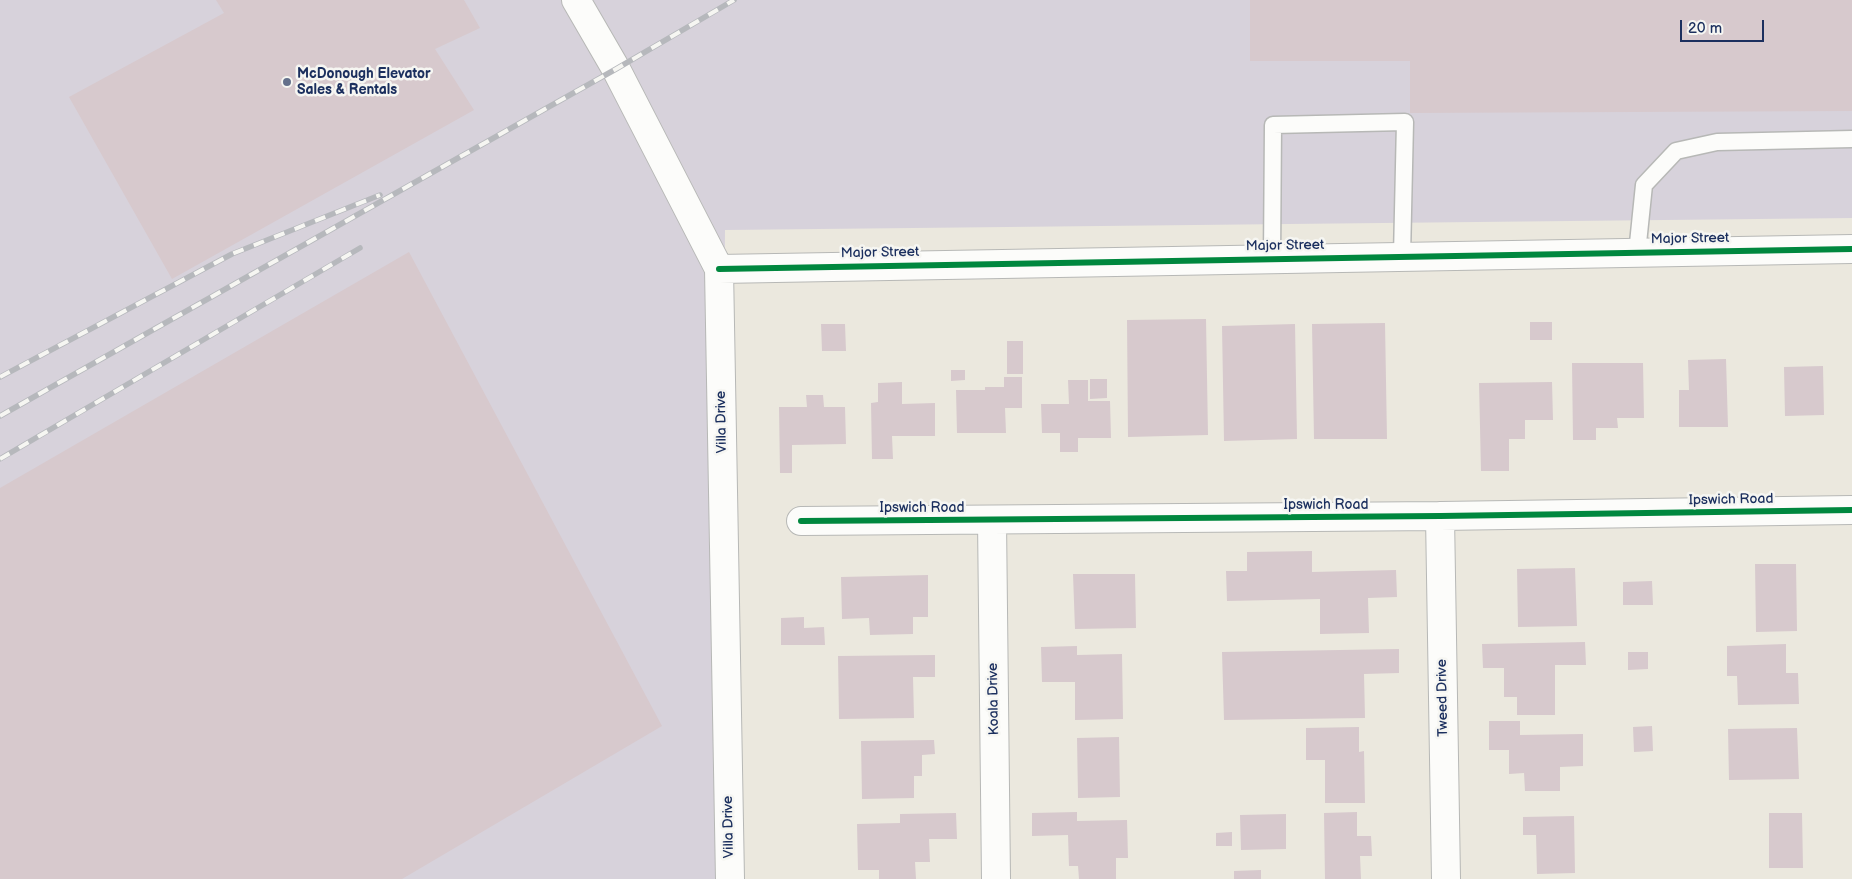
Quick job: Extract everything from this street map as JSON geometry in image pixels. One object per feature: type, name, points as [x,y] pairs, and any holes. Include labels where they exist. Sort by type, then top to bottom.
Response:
[{"type":"street","name":"Villa Drive","points":[[576,0],[616,68],[719,269],[730,879]]},
{"type":"street","name":"Major Street","points":[[719,269],[1852,249]]},
{"type":"street","name":"Ipswich Road","points":[[801,521],[1440,516],[1852,510]]},
{"type":"street","name":"Tweed Drive","points":[[1440,516],[1446,879]]},
{"type":"street","name":"Koala Drive","points":[[992,520],[996,879]]},
{"type":"lane","points":[[1272,258],[1273,125],[1405,122],[1402,256]]},
{"type":"lane","points":[[1637,253],[1644,185],[1676,151],[1718,142],[1852,140]]},
{"type":"shaded area","points":[[0,0],[1852,0],[1852,218],[725,230],[720,879],[0,879]]},
{"type":"building","points":[[216,0],[464,0],[480,28],[435,49],[474,110],[172,279],[69,97],[224,13]]},
{"type":"building","points":[[1250,0],[1852,0],[1852,111],[1410,113],[1410,61],[1250,61]]},
{"type":"building","points":[[409,252],[662,726],[402,879],[0,879],[0,488]]},
{"type":"building","points":[[1206,319],[1208,435],[1128,437],[1127,320]]},
{"type":"building","points":[[1530,322],[1552,322],[1552,340],[1530,340]]},
{"type":"building","points":[[1385,323],[1387,439],[1314,439],[1312,324]]},
{"type":"building","points":[[821,324],[845,324],[846,351],[822,351]]},
{"type":"building","points":[[1295,324],[1297,439],[1224,441],[1222,326]]},
{"type":"building","points":[[1007,341],[1023,341],[1023,374],[1007,374]]},
{"type":"building","points":[[1726,359],[1728,427],[1679,427],[1679,390],[1689,390],[1688,360]]},
{"type":"building","points":[[1572,363],[1643,363],[1644,418],[1617,418],[1618,428],[1596,428],[1596,440],[1573,440]]},
{"type":"building","points":[[1823,366],[1824,415],[1785,416],[1784,367]]},
{"type":"building","points":[[951,370],[965,370],[965,380],[951,381]]},
{"type":"building","points":[[1004,377],[1022,377],[1022,408],[1005,408],[1006,433],[957,433],[956,390],[985,390],[985,387],[1004,387]]},
{"type":"building","points":[[1090,379],[1107,379],[1107,398],[1090,399]]},
{"type":"building","points":[[1068,380],[1088,380],[1088,401],[1110,401],[1111,438],[1078,438],[1078,452],[1060,452],[1060,433],[1042,433],[1041,404],[1069,404]]},
{"type":"building","points":[[902,382],[902,404],[935,403],[935,436],[892,436],[893,459],[872,459],[871,403],[878,402],[878,383]]},
{"type":"building","points":[[1552,382],[1553,420],[1525,420],[1525,439],[1509,439],[1509,471],[1481,471],[1479,383]]},
{"type":"building","points":[[806,395],[823,395],[824,407],[845,407],[846,444],[792,445],[792,473],[780,473],[779,407],[807,407]]},
{"type":"building","points":[[1312,551],[1312,572],[1396,570],[1397,597],[1368,598],[1369,633],[1320,634],[1320,599],[1227,601],[1226,571],[1247,571],[1247,552]]},
{"type":"building","points":[[1755,564],[1796,564],[1797,631],[1756,632]]},
{"type":"building","points":[[1575,568],[1577,626],[1518,627],[1517,569]]},
{"type":"building","points":[[1073,574],[1135,574],[1136,628],[1075,629]]},
{"type":"building","points":[[928,575],[928,617],[913,617],[913,634],[870,635],[869,618],[842,619],[841,577]]},
{"type":"building","points":[[1652,581],[1653,605],[1623,605],[1623,582]]},
{"type":"building","points":[[804,617],[804,628],[824,627],[825,645],[781,645],[781,618]]},
{"type":"building","points":[[1585,642],[1586,665],[1555,665],[1555,715],[1517,715],[1517,697],[1504,697],[1504,668],[1483,668],[1482,644]]},
{"type":"building","points":[[1786,644],[1786,673],[1798,673],[1799,704],[1738,705],[1737,676],[1727,676],[1727,646]]},
{"type":"building","points":[[1077,646],[1077,655],[1122,654],[1123,719],[1075,720],[1075,682],[1042,682],[1041,647]]},
{"type":"building","points":[[1399,649],[1399,673],[1364,674],[1365,718],[1224,720],[1222,652]]},
{"type":"building","points":[[1628,652],[1648,652],[1648,669],[1628,670]]},
{"type":"building","points":[[935,655],[935,677],[913,677],[914,718],[839,719],[838,656]]},
{"type":"building","points":[[1489,721],[1520,721],[1520,735],[1583,734],[1583,766],[1560,767],[1560,791],[1525,791],[1524,773],[1509,774],[1509,750],[1489,750]]},
{"type":"building","points":[[1652,726],[1653,751],[1634,752],[1633,727]]},
{"type":"building","points":[[1359,727],[1359,752],[1364,751],[1365,803],[1325,803],[1325,760],[1306,760],[1306,728]]},
{"type":"building","points":[[1797,728],[1799,779],[1729,780],[1728,729]]},
{"type":"building","points":[[1119,737],[1120,797],[1078,798],[1077,738]]},
{"type":"building","points":[[934,740],[935,754],[922,755],[922,776],[914,776],[914,798],[862,799],[861,741]]},
{"type":"building","points":[[1077,812],[1077,821],[1127,820],[1128,858],[1116,858],[1116,879],[1079,879],[1078,866],[1069,866],[1068,835],[1032,836],[1032,813]]},
{"type":"building","points":[[1357,812],[1357,836],[1371,836],[1372,856],[1360,856],[1361,879],[1325,879],[1324,813]]},
{"type":"building","points":[[956,813],[957,839],[929,839],[930,862],[915,862],[916,879],[879,879],[879,870],[858,870],[857,824],[900,823],[900,814]]},
{"type":"building","points":[[1769,813],[1802,813],[1803,868],[1769,868]]},
{"type":"building","points":[[1286,814],[1286,849],[1241,850],[1240,815]]},
{"type":"building","points":[[1574,816],[1575,873],[1537,874],[1536,835],[1523,835],[1523,817]]},
{"type":"building","points":[[1232,832],[1232,846],[1216,846],[1216,833]]},
{"type":"building","points":[[1261,870],[1261,879],[1234,879],[1234,871]]},
{"type":"railway","points":[[0,416],[616,69],[734,0]]},
{"type":"railway","points":[[0,377],[232,254],[380,195]]},
{"type":"railway","points":[[0,459],[360,248]]},
{"type":"cycle path","points":[[719,269],[1852,249]]},
{"type":"cycle path","points":[[801,521],[1440,516],[1852,510]]},
{"type":"place","name":"McDonough Elevator Sales & Rentals","points":[[287,82]]}]
